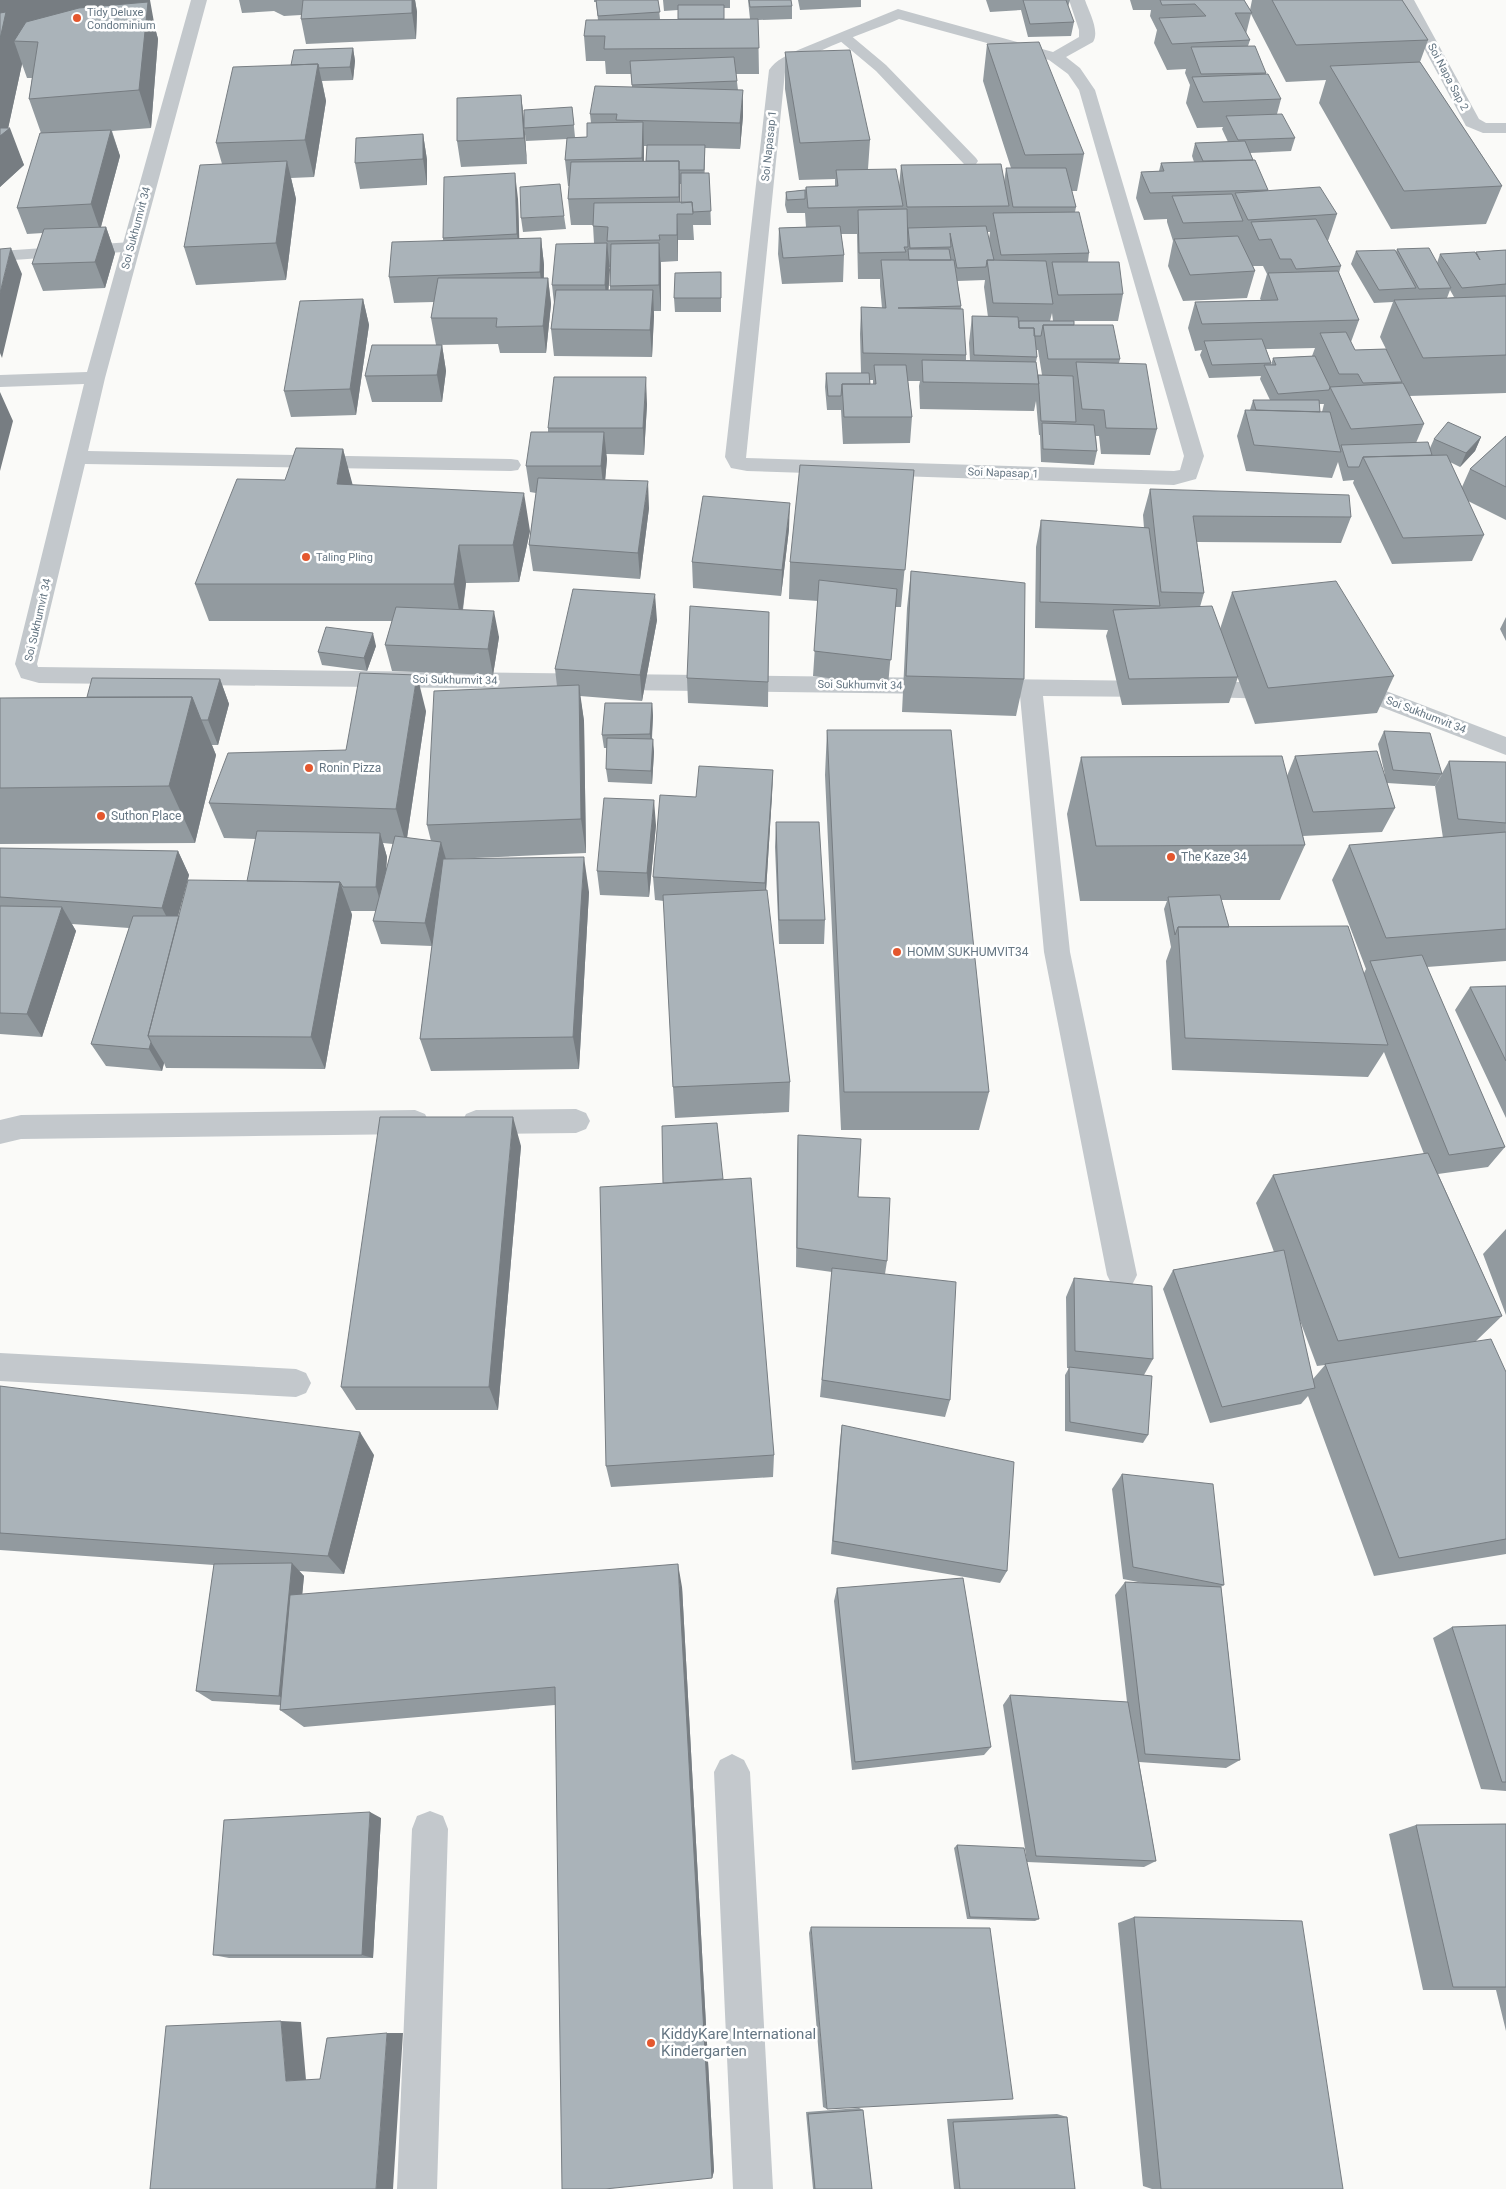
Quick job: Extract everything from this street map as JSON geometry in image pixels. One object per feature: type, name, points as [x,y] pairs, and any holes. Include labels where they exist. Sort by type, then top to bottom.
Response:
[{"type":"street","name":"Soi Sukhumvit 34","points":[[199,0],[95,378],[26,664],[29,672],[39,675],[1365,692],[1505,747]]},
{"type":"street","points":[[1055,57],[1087,39],[1088,30],[1077,0]]},
{"type":"street","name":"Soi Napa Sap 2","points":[[1406,0],[1472,122],[1483,128],[1506,128]]},
{"type":"street","name":"Soi Napasap 1","points":[[896,7],[1055,57],[1074,72],[1087,90],[1194,456],[1189,474],[1174,478],[747,465],[738,463],[735,457],[777,70],[789,60],[844,36],[896,7]]},
{"type":"street","points":[[0,381],[95,378]]},
{"type":"street","points":[[76,457],[511,465]]},
{"type":"street","points":[[1031,687],[1057,952],[1122,1275]]},
{"type":"street","points":[[0,1132],[21,1127],[576,1121]]},
{"type":"street","points":[[732,1772],[753,2189]]},
{"type":"street","points":[[417,2189],[430,1829]]},
{"type":"lane","points":[[844,36],[880,68],[970,160]]},
{"type":"lane","points":[[0,256],[131,247]]},
{"type":"lane","points":[[0,1367],[296,1383]]},
{"type":"building","points":[[303,0],[412,0],[412,13],[301,19]]},
{"type":"building","points":[[596,0],[658,0],[660,12],[598,16]]},
{"type":"building","points":[[749,0],[791,0],[792,6],[750,7]]},
{"type":"building","points":[[1023,0],[1066,0],[1074,22],[1030,24]]},
{"type":"building","points":[[1160,0],[1244,0],[1252,13],[1235,13],[1250,40],[1172,44],[1159,18],[1206,16],[1195,4],[1162,5]]},
{"type":"building","points":[[1272,0],[1402,0],[1428,40],[1296,45]]},
{"type":"building","points":[[148,2],[139,90],[29,99],[38,42],[14,41],[26,22],[79,8]]},
{"type":"building","points":[[678,5],[724,5],[724,19],[678,19]]},
{"type":"building","points":[[6,12],[0,39],[0,13]]},
{"type":"building","points":[[758,19],[759,48],[604,49],[605,36],[584,36],[586,20]]},
{"type":"building","points":[[1039,42],[1084,154],[1025,155],[987,44]]},
{"type":"building","points":[[1255,46],[1266,73],[1201,74],[1191,47]]},
{"type":"building","points":[[353,48],[350,67],[319,68],[318,64],[291,65],[294,50]]},
{"type":"building","points":[[850,50],[870,140],[800,143],[785,52]]},
{"type":"building","points":[[734,57],[737,81],[632,85],[630,61]]},
{"type":"building","points":[[1420,62],[1502,186],[1404,191],[1330,66]]},
{"type":"building","points":[[318,64],[305,140],[216,143],[233,67]]},
{"type":"building","points":[[1268,74],[1281,99],[1203,102],[1192,77]]},
{"type":"building","points":[[595,86],[743,90],[740,123],[616,120],[617,114],[590,114]]},
{"type":"building","points":[[521,95],[524,138],[457,141],[457,98]]},
{"type":"building","points":[[572,107],[574,125],[524,128],[524,110]]},
{"type":"building","points":[[1282,114],[1295,138],[1238,140],[1226,116]]},
{"type":"building","points":[[643,122],[642,158],[565,160],[567,138],[587,137],[587,123]]},
{"type":"building","points":[[0,128],[10,128],[0,136]]},
{"type":"building","points":[[111,130],[91,204],[17,208],[40,133]]},
{"type":"building","points":[[423,134],[423,159],[355,163],[356,138]]},
{"type":"building","points":[[1245,141],[1253,160],[1203,161],[1195,143]]},
{"type":"building","points":[[647,145],[705,145],[704,170],[679,170],[679,161],[646,161]]},
{"type":"building","points":[[1255,160],[1268,190],[1150,193],[1141,172],[1164,171],[1161,163]]},
{"type":"building","points":[[287,161],[276,243],[184,247],[200,165]]},
{"type":"building","points":[[679,161],[679,197],[568,199],[571,162]]},
{"type":"building","points":[[1001,164],[1009,206],[907,207],[901,165]]},
{"type":"building","points":[[1006,168],[1066,168],[1076,207],[1013,207]]},
{"type":"building","points":[[896,169],[903,206],[808,208],[806,187],[838,186],[836,170]]},
{"type":"building","points":[[515,173],[517,234],[443,238],[444,177]]},
{"type":"building","points":[[681,173],[709,173],[711,211],[693,212],[692,202],[681,203]]},
{"type":"building","points":[[560,184],[564,216],[521,218],[520,187]]},
{"type":"building","points":[[1320,187],[1337,214],[1248,220],[1235,193]]},
{"type":"building","points":[[805,190],[805,199],[787,200],[786,192]]},
{"type":"building","points":[[1232,194],[1243,221],[1183,223],[1172,196]]},
{"type":"building","points":[[692,202],[693,214],[677,214],[677,235],[659,235],[660,240],[607,241],[608,227],[593,226],[594,203]]},
{"type":"building","points":[[907,209],[908,247],[904,247],[906,252],[859,253],[858,210]]},
{"type":"building","points":[[1079,212],[1089,253],[1001,255],[993,213]]},
{"type":"building","points":[[1316,219],[1341,266],[1296,269],[1291,259],[1280,259],[1271,239],[1259,240],[1251,222]]},
{"type":"building","points":[[840,226],[844,255],[783,258],[779,228]]},
{"type":"building","points":[[986,226],[994,260],[987,260],[986,267],[957,268],[950,233],[951,247],[910,248],[908,228]]},
{"type":"building","points":[[106,227],[95,262],[32,264],[44,229]]},
{"type":"building","points":[[1238,236],[1255,271],[1190,275],[1174,239]]},
{"type":"building","points":[[541,238],[540,272],[389,277],[392,242]]},
{"type":"building","points":[[607,243],[605,285],[552,285],[556,244]]},
{"type":"building","points":[[659,243],[659,285],[610,286],[611,244]]},
{"type":"building","points":[[11,248],[0,293],[0,249]]},
{"type":"building","points":[[1429,248],[1451,288],[1419,289],[1397,249]]},
{"type":"building","points":[[908,249],[949,249],[951,260],[909,260]]},
{"type":"building","points":[[1395,250],[1416,288],[1379,290],[1356,251]]},
{"type":"building","points":[[1506,250],[1506,284],[1462,288],[1440,254],[1475,252],[1480,260],[1476,252]]},
{"type":"building","points":[[881,260],[954,260],[961,306],[898,308],[963,309],[966,355],[863,353],[861,307],[886,308]]},
{"type":"building","points":[[987,260],[1046,261],[1053,304],[993,303]]},
{"type":"building","points":[[1052,262],[1119,262],[1123,294],[1058,295]]},
{"type":"building","points":[[1338,271],[1359,320],[1202,324],[1195,302],[1278,300],[1268,273]]},
{"type":"building","points":[[721,272],[721,298],[674,298],[675,273]]},
{"type":"building","points":[[438,278],[548,278],[543,326],[496,327],[497,318],[431,318]]},
{"type":"building","points":[[556,290],[653,290],[650,330],[551,329]]},
{"type":"building","points":[[1506,296],[1506,355],[1423,358],[1394,300]]},
{"type":"building","points":[[363,299],[350,389],[284,391],[300,301]]},
{"type":"building","points":[[972,316],[1018,317],[1019,328],[1034,328],[1037,357],[974,355]]},
{"type":"building","points":[[1019,321],[1074,321],[1074,325],[1043,325],[1041,336],[1034,336],[1034,328],[1019,328]]},
{"type":"building","points":[[1043,325],[1113,325],[1120,359],[1048,359]]},
{"type":"building","points":[[1346,332],[1355,350],[1386,349],[1402,382],[1363,383],[1358,374],[1339,374],[1320,333]]},
{"type":"building","points":[[1262,339],[1271,363],[1212,365],[1204,341]]},
{"type":"building","points":[[372,345],[442,345],[437,375],[365,376]]},
{"type":"building","points":[[1315,356],[1330,387],[1329,390],[1278,394],[1264,365],[1276,365],[1273,358]]},
{"type":"building","points":[[922,360],[1036,362],[1039,384],[923,382]]},
{"type":"building","points":[[1076,362],[1146,364],[1157,429],[1106,428],[1104,410],[1082,409]]},
{"type":"building","points":[[874,365],[906,365],[912,417],[844,417],[842,384],[876,384]]},
{"type":"building","points":[[826,373],[869,373],[870,384],[842,384],[841,396],[828,396]]},
{"type":"building","points":[[1038,375],[1073,376],[1076,422],[1041,421]]},
{"type":"building","points":[[554,377],[646,377],[643,428],[548,428]]},
{"type":"building","points":[[1403,383],[1424,424],[1351,429],[1330,387]]},
{"type":"building","points":[[1253,400],[1319,400],[1320,412],[1256,410]]},
{"type":"building","points":[[1245,410],[1330,412],[1341,452],[1254,445]]},
{"type":"building","points":[[1448,422],[1481,437],[1466,453],[1434,439]]},
{"type":"building","points":[[1042,423],[1094,425],[1097,451],[1043,449]]},
{"type":"building","points":[[531,432],[604,432],[601,466],[526,466]]},
{"type":"building","points":[[1506,436],[1506,487],[1470,469]]},
{"type":"building","points":[[1428,442],[1432,455],[1363,457],[1359,467],[1348,467],[1341,445]]},
{"type":"building","points":[[296,448],[343,449],[337,484],[524,493],[513,545],[459,545],[454,584],[195,584],[237,479],[285,480]]},
{"type":"building","points":[[1447,455],[1484,535],[1403,538],[1363,457]]},
{"type":"building","points":[[800,465],[914,470],[905,570],[790,562]]},
{"type":"building","points":[[538,478],[648,481],[638,553],[529,545]]},
{"type":"building","points":[[1150,489],[1349,495],[1351,517],[1193,516],[1204,593],[1161,592]]},
{"type":"building","points":[[703,496],[790,503],[782,570],[692,562]]},
{"type":"building","points":[[1041,520],[1149,528],[1160,606],[1040,602]]},
{"type":"building","points":[[911,571],[1025,583],[1024,679],[906,676]]},
{"type":"building","points":[[819,580],[897,589],[891,660],[814,651]]},
{"type":"building","points":[[1336,581],[1394,676],[1268,688],[1232,592]]},
{"type":"building","points":[[573,589],[655,594],[640,675],[555,669]]},
{"type":"building","points":[[690,606],[769,612],[768,682],[687,678]]},
{"type":"building","points":[[1212,606],[1238,677],[1129,679],[1113,610]]},
{"type":"building","points":[[396,607],[494,611],[488,649],[385,645]]},
{"type":"building","points":[[326,627],[373,633],[364,658],[318,652]]},
{"type":"building","points":[[360,673],[417,675],[396,809],[209,803],[228,753],[346,750]]},
{"type":"building","points":[[92,678],[220,679],[208,720],[201,720],[192,697],[87,697]]},
{"type":"building","points":[[579,685],[581,819],[427,825],[434,691]]},
{"type":"building","points":[[192,697],[169,786],[0,788],[0,698]]},
{"type":"building","points":[[605,703],[652,703],[650,734],[602,735]]},
{"type":"building","name":"HOMM SUKHUMVIT34","points":[[827,730],[951,730],[989,1092],[844,1092]]},
{"type":"building","points":[[1384,731],[1430,733],[1442,774],[1393,770]]},
{"type":"building","points":[[607,738],[653,739],[651,771],[606,769]]},
{"type":"building","points":[[1377,751],[1395,808],[1313,812],[1295,756]]},
{"type":"building","points":[[1282,756],[1305,845],[1096,846],[1081,757]]},
{"type":"building","points":[[1449,761],[1506,762],[1506,823],[1458,819]]},
{"type":"building","points":[[699,766],[773,770],[765,883],[653,877],[660,795],[696,797]]},
{"type":"building","points":[[604,798],[654,800],[647,873],[597,871]]},
{"type":"building","points":[[776,822],[819,822],[825,920],[779,920]]},
{"type":"building","points":[[257,831],[380,833],[376,887],[343,887],[340,882],[247,881]]},
{"type":"building","points":[[1506,832],[1506,929],[1386,938],[1349,845]]},
{"type":"building","points":[[395,836],[441,842],[425,923],[373,921]]},
{"type":"building","points":[[0,848],[178,851],[162,908],[0,897]]},
{"type":"building","points":[[584,857],[573,1037],[420,1039],[443,859]]},
{"type":"building","points":[[188,880],[340,882],[311,1037],[148,1036]]},
{"type":"building","points":[[767,890],[790,1082],[673,1087],[663,895]]},
{"type":"building","points":[[1220,895],[1229,927],[1178,927],[1175,935],[1168,897]]},
{"type":"building","points":[[0,906],[62,907],[27,1014],[0,1013]]},
{"type":"building","points":[[133,916],[179,916],[148,1036],[151,1042],[149,1049],[91,1044]]},
{"type":"building","points":[[1348,926],[1388,1045],[1185,1038],[1178,927]]},
{"type":"building","points":[[1422,955],[1505,1147],[1449,1155],[1370,961]]},
{"type":"building","points":[[1506,986],[1506,1061],[1470,987]]},
{"type":"building","points":[[380,1117],[513,1117],[489,1387],[341,1387]]},
{"type":"building","points":[[717,1123],[723,1179],[663,1183],[662,1126]]},
{"type":"building","points":[[798,1135],[861,1139],[858,1197],[890,1198],[887,1261],[797,1248]]},
{"type":"building","points":[[1428,1153],[1502,1316],[1338,1341],[1273,1175]]},
{"type":"building","points":[[751,1178],[774,1455],[606,1466],[600,1187]]},
{"type":"building","points":[[1284,1250],[1315,1388],[1222,1407],[1173,1270]]},
{"type":"building","points":[[832,1268],[956,1282],[950,1400],[822,1380]]},
{"type":"building","points":[[1074,1278],[1152,1286],[1153,1359],[1075,1351]]},
{"type":"building","points":[[1491,1339],[1506,1372],[1506,1539],[1399,1558],[1325,1364]]},
{"type":"building","points":[[1069,1367],[1152,1376],[1148,1435],[1070,1422]]},
{"type":"building","points":[[0,1386],[360,1432],[328,1556],[0,1533]]},
{"type":"building","points":[[842,1425],[1014,1462],[1007,1571],[833,1541]]},
{"type":"building","points":[[1122,1474],[1213,1484],[1224,1585],[1133,1567]]},
{"type":"building","points":[[292,1563],[279,1696],[196,1691],[214,1564]]},
{"type":"building","points":[[678,1564],[712,2178],[605,2189],[562,2189],[555,1687],[280,1710],[290,1595]]},
{"type":"building","points":[[963,1578],[991,1747],[855,1762],[837,1588]]},
{"type":"building","points":[[1125,1582],[1221,1587],[1240,1760],[1145,1754]]},
{"type":"building","points":[[1506,1625],[1506,1782],[1502,1782],[1452,1627]]},
{"type":"building","points":[[1010,1695],[1128,1702],[1156,1861],[1036,1856]]},
{"type":"building","points":[[370,1812],[362,1955],[213,1955],[224,1820]]},
{"type":"building","points":[[1506,1824],[1506,1987],[1453,1987],[1416,1825]]},
{"type":"building","points":[[957,1845],[1024,1848],[1039,1919],[970,1917]]},
{"type":"building","points":[[1134,1917],[1302,1921],[1343,2189],[1161,2189]]},
{"type":"building","points":[[811,1927],[990,1928],[1013,2099],[827,2109]]},
{"type":"building","points":[[281,2021],[286,2081],[320,2079],[327,2038],[387,2033],[376,2189],[150,2189],[166,2026]]},
{"type":"building","points":[[863,2110],[872,2189],[815,2189],[808,2114]]},
{"type":"building","points":[[1067,2117],[1075,2189],[960,2189],[953,2122]]},
{"type":"place","name":"Tidy Deluxe Condominium","points":[[77,18]]},
{"type":"place","name":"Taling Pling","points":[[306,557]]},
{"type":"place","name":"Ronin Pizza","points":[[309,768]]},
{"type":"place","name":"Suthon Place","points":[[101,816]]},
{"type":"place","name":"The Kaze 34","points":[[1171,857]]},
{"type":"place","name":"HOMM SUKHUMVIT34","points":[[897,952]]},
{"type":"place","name":"KiddyKare International Kindergarten","points":[[651,2043]]}]
